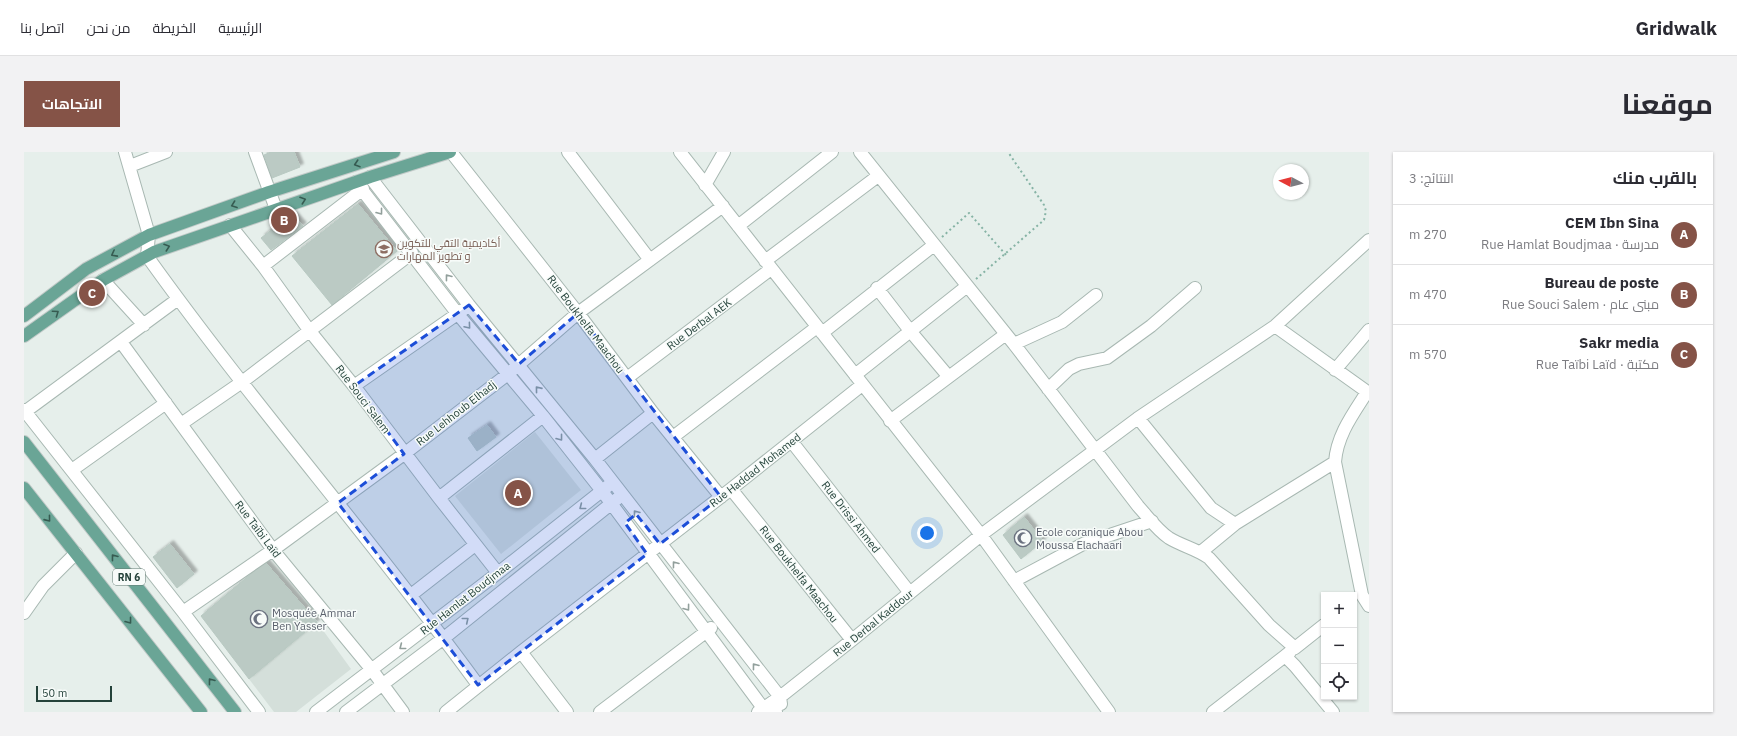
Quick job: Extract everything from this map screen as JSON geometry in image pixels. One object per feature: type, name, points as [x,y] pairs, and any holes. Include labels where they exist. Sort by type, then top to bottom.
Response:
[{"type":"main road","points":[[24,316],[86,269],[149,235],[269,192],[394,152]]},
{"type":"main road","points":[[24,336],[103,280],[154,252],[276,209],[359,185],[370,177],[451,152]]},
{"type":"main road","name":"RN 6","points":[[24,442],[235,712]]},
{"type":"main road","name":"RN 6","points":[[24,488],[201,712]]},
{"type":"street","points":[[125,152],[149,235],[147,256],[178,300],[444,638],[478,685]]},
{"type":"street","points":[[130,166],[166,152]]},
{"type":"street","points":[[255,152],[276,209]]},
{"type":"street","name":"Rue Boukhelfa Maachou","points":[[451,152],[720,497]]},
{"type":"street","points":[[568,152],[650,260]]},
{"type":"street","points":[[680,152],[980,534],[1109,712]]},
{"type":"street","points":[[705,184],[724,152]]},
{"type":"street","points":[[738,226],[832,152]]},
{"type":"street","points":[[860,152],[966,287],[1014,344],[1095,450],[1152,521],[1169,538],[1201,552],[1218,567],[1269,625],[1295,648]]},
{"type":"street","name":"Rue Derbal AEK","points":[[627,378],[878,176]]},
{"type":"street","points":[[370,177],[470,305],[595,459],[612,483],[780,697],[784,712]]},
{"type":"street","points":[[263,266],[359,185],[457,313],[543,416],[602,491],[760,710],[776,712]]},
{"type":"street","name":"Rue Lehhoub Elhadj","points":[[183,612],[273,550],[404,454],[508,374],[578,313],[723,206]]},
{"type":"street","name":"Rue Souci Salem","points":[[230,225],[263,266],[309,330],[354,386],[404,454],[498,573]]},
{"type":"street","points":[[674,437],[934,245]]},
{"type":"street","name":"Rue Derbal Kaddour","points":[[760,710],[780,697],[852,640],[980,534],[1138,418],[1275,326],[1367,245]]},
{"type":"street","points":[[181,424],[242,382],[412,253]]},
{"type":"street","points":[[103,280],[144,325]]},
{"type":"street","name":"Rue Haddad Mohamed","points":[[446,712],[478,685],[792,442],[911,332],[966,287]]},
{"type":"street","points":[[877,288],[948,376]]},
{"type":"street","points":[[1048,389],[1070,369],[1079,364],[1107,358],[1151,326],[1195,288]]},
{"type":"street","points":[[1014,344],[1062,322],[1096,295]]},
{"type":"street","points":[[178,300],[25,411],[183,612],[259,712]]},
{"type":"street","points":[[354,386],[470,305]]},
{"type":"street","points":[[1275,326],[1368,393],[1350,417],[1340,438],[1336,451],[1335,462],[1358,598],[1369,606]]},
{"type":"street","points":[[1335,370],[1369,330]]},
{"type":"street","points":[[890,421],[1006,334]]},
{"type":"street","name":"Rue Taïbi Laïd","points":[[121,342],[273,550],[384,684],[403,712]]},
{"type":"street","points":[[72,470],[166,403]]},
{"type":"street","points":[[595,459],[653,413]]},
{"type":"street","points":[[439,498],[543,416]]},
{"type":"street","points":[[1138,418],[1211,508],[1236,524]]},
{"type":"street","name":"Rue Drissi Ahmed","points":[[792,442],[910,593]]},
{"type":"street","points":[[1201,552],[1236,524],[1335,462]]},
{"type":"street","name":"Rue Hamlat Boudjmaa","points":[[316,712],[498,573],[612,483]]},
{"type":"street","name":"Rue Boukhelfa Maachou","points":[[731,489],[852,640]]},
{"type":"street","name":"Rue Hamlat Boudjmaa","points":[[346,712],[444,638],[622,495]]},
{"type":"street","points":[[1014,581],[1083,544],[1152,521]]},
{"type":"street","points":[[410,595],[475,545]]},
{"type":"street","points":[[24,613],[43,586],[76,553]]},
{"type":"street","points":[[24,597],[43,586]]},
{"type":"street","points":[[600,712],[720,621]]},
{"type":"street","points":[[1213,712],[1321,627]]},
{"type":"street","points":[[521,652],[566,712]]},
{"type":"street","points":[[1285,656],[1333,712]]},
{"type":"path","points":[[966,287],[1006,255],[1044,220],[1046,211],[1044,205],[1008,152]]},
{"type":"path","points":[[934,245],[969,213],[1006,255]]},
{"type":"highlighted area","points":[[469,305],[519,364],[578,313],[721,497],[660,544],[636,514],[625,523],[647,554],[478,685],[338,503],[404,454],[354,386]]},
{"type":"shaded area","points":[[535,432],[581,490],[501,554],[455,496]]},
{"type":"shaded area","points":[[317,622],[351,669],[296,712],[274,712],[249,679]]},
{"type":"building","points":[[271,152],[294,152],[300,167],[272,178],[264,155]]},
{"type":"building","points":[[358,204],[397,251],[332,305],[292,256]]},
{"type":"building","points":[[292,214],[303,226],[271,250],[261,238]]},
{"type":"building","points":[[487,425],[496,437],[477,451],[468,438]]},
{"type":"building","name":"Ecole coranique Abou Moussa Elachaari","points":[[1024,517],[1043,541],[1021,559],[1003,535]]},
{"type":"building","points":[[170,544],[194,574],[177,588],[153,557]]},
{"type":"building","name":"Mosquée Ammar Ben Yasser","points":[[265,562],[317,622],[249,679],[201,616]]},
{"type":"place","name":"Bureau de poste","points":[[284,220]]},
{"type":"place","name":"أكاديمية التقي للتكوين و تطوير المهارات","points":[[384,249]]},
{"type":"place","name":"Sakr media","points":[[92,293]]},
{"type":"place","name":"CEM Ibn Sina","points":[[518,493]]},
{"type":"place","name":"Ecole coranique Abou Moussa Elachaari","points":[[1023,538]]},
{"type":"place","name":"Mosquée Ammar Ben Yasser","points":[[259,619]]}]
